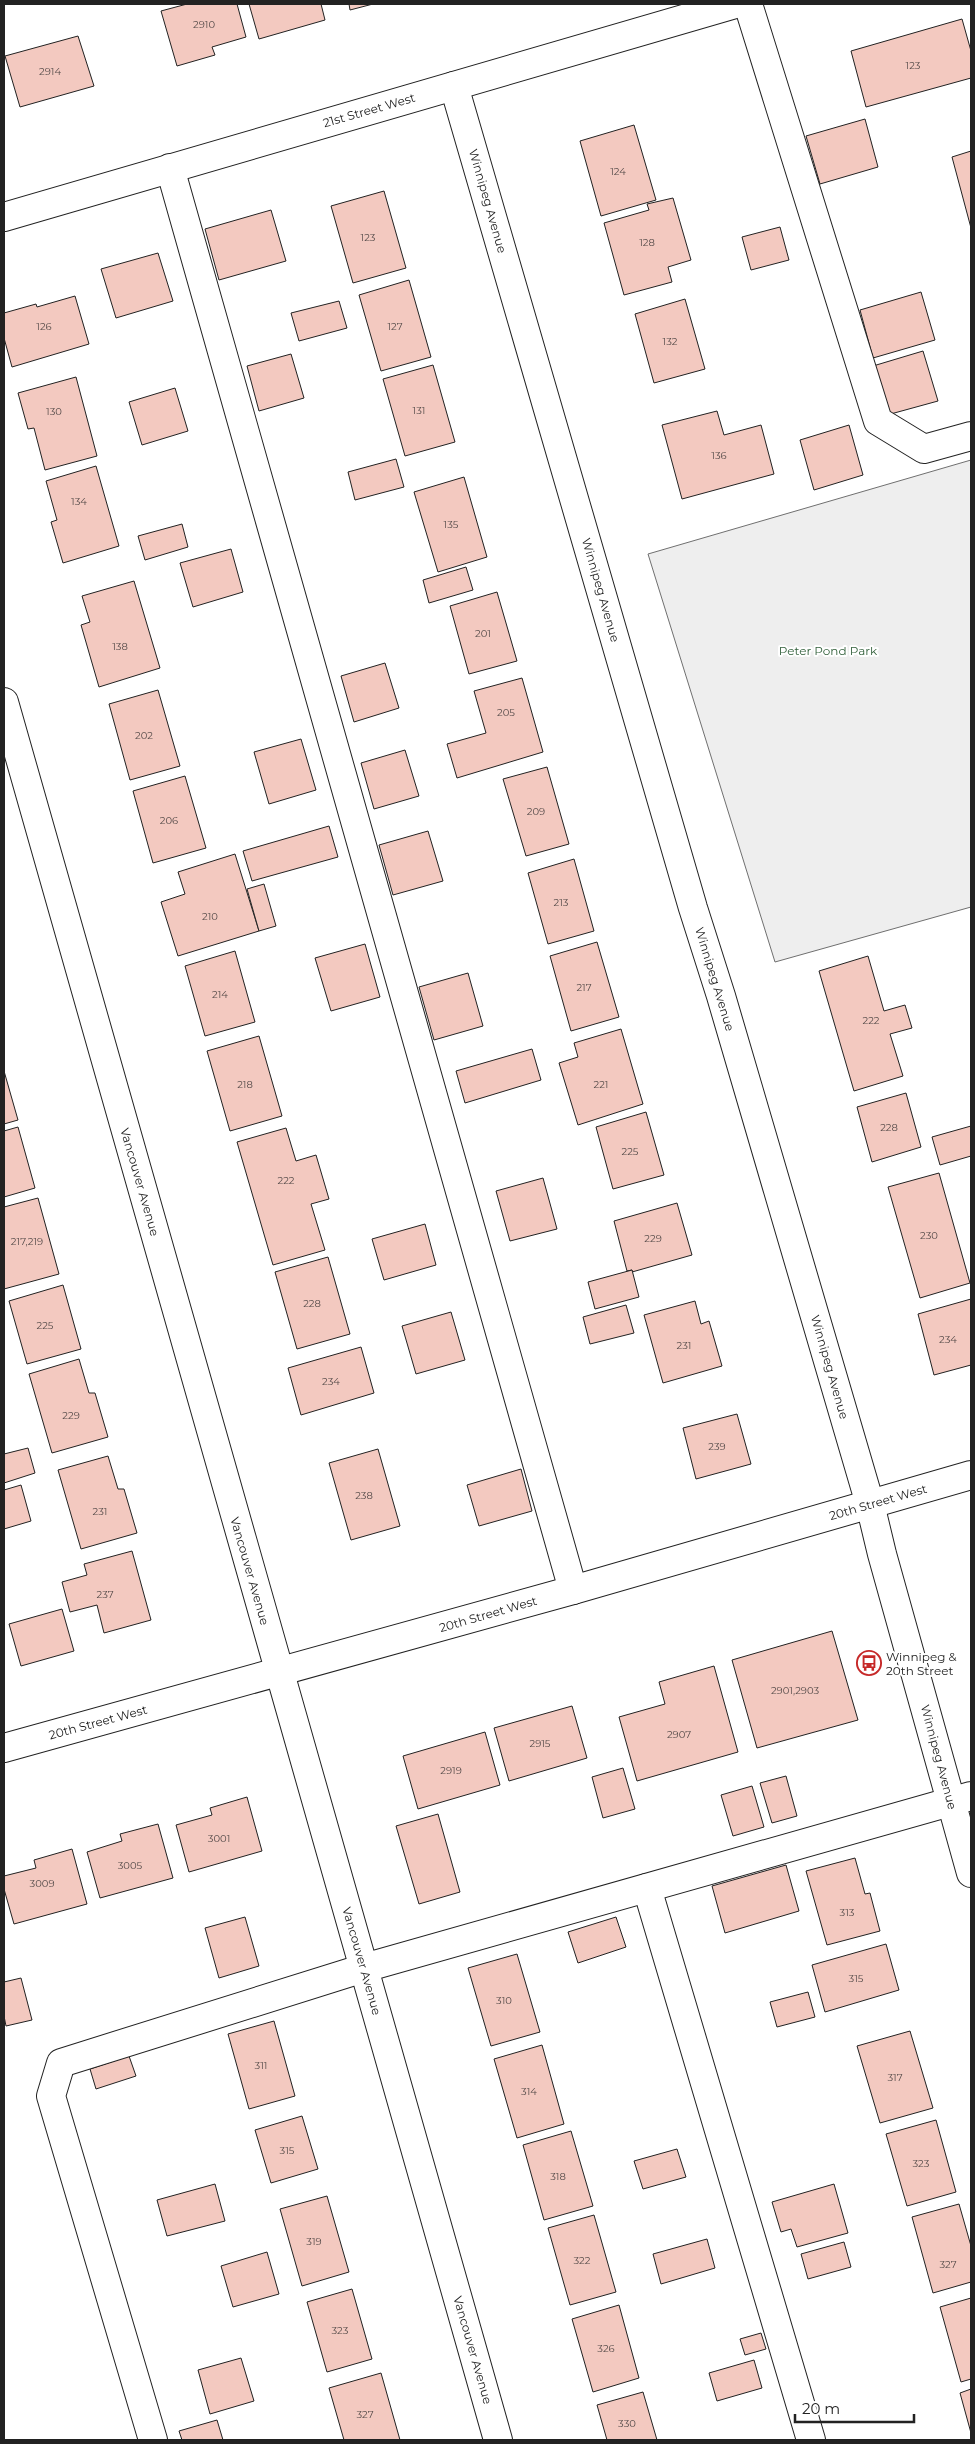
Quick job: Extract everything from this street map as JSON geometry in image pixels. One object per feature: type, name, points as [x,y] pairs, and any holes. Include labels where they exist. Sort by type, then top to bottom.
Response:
[{"type":"street","name":"21st Street West","points":[[4,217],[735,4]]},
{"type":"street","points":[[748,4],[878,421],[924,449],[971,436]]},
{"type":"street","name":"Winnipeg Avenue","points":[[454,86],[693,908],[721,996],[870,1504],[882,1554],[961,1799],[971,1873]]},
{"type":"street","points":[[170,168],[573,1590]]},
{"type":"street","name":"Vancouver Avenue","points":[[4,702],[498,2440]]},
{"type":"street","name":"20th Street West","points":[[4,1748],[573,1590],[971,1475]]},
{"type":"street","points":[[153,2440],[51,2096],[61,2063],[364,1968],[961,1799]]},
{"type":"street","points":[[647,1888],[811,2440]]},
{"type":"green space","name":"Peter Pond Park","points":[[971,460],[971,907],[775,962],[648,554]]},
{"type":"building","points":[[187,4],[237,4],[246,37],[212,47],[215,55],[177,66],[161,11]]},
{"type":"building","points":[[249,4],[321,4],[325,20],[259,39]]},
{"type":"building","points":[[349,4],[373,4],[350,10]]},
{"type":"building","points":[[962,19],[971,51],[971,78],[866,107],[851,51]]},
{"type":"building","points":[[78,36],[94,86],[20,107],[5,56]]},
{"type":"building","points":[[865,119],[878,167],[820,184],[806,136]]},
{"type":"building","points":[[634,125],[656,200],[601,216],[580,141]]},
{"type":"building","points":[[971,151],[971,228],[952,157]]},
{"type":"building","points":[[384,191],[406,268],[353,283],[331,206]]},
{"type":"building","points":[[673,198],[691,260],[668,267],[672,282],[624,295],[604,223],[649,210],[647,204]]},
{"type":"building","points":[[271,210],[286,261],[219,280],[205,229]]},
{"type":"building","points":[[780,227],[789,260],[751,270],[742,237]]},
{"type":"building","points":[[158,253],[173,301],[116,318],[101,269]]},
{"type":"building","points":[[409,280],[431,357],[381,371],[359,295]]},
{"type":"building","points":[[921,292],[935,340],[873,358],[860,310]]},
{"type":"building","points":[[75,296],[89,344],[12,367],[4,338],[4,313],[36,304],[37,307]]},
{"type":"building","points":[[685,299],[705,369],[654,383],[635,314]]},
{"type":"building","points":[[339,301],[347,328],[299,341],[291,313]]},
{"type":"building","points":[[923,351],[938,401],[887,415],[873,366]]},
{"type":"building","points":[[291,354],[304,398],[259,411],[247,366]]},
{"type":"building","points":[[433,365],[455,442],[405,456],[383,379]]},
{"type":"building","points":[[76,377],[97,456],[45,470],[34,428],[28,429],[18,393]]},
{"type":"building","points":[[175,388],[188,431],[142,445],[129,402]]},
{"type":"building","points":[[717,411],[724,435],[761,425],[774,474],[682,499],[662,425]]},
{"type":"building","points":[[849,425],[863,475],[814,490],[800,440]]},
{"type":"building","points":[[396,459],[404,487],[355,500],[348,472]]},
{"type":"building","points":[[96,466],[119,546],[63,563],[51,522],[57,520],[46,481]]},
{"type":"building","points":[[464,477],[487,557],[438,572],[414,492]]},
{"type":"building","points":[[182,524],[188,547],[145,560],[138,536]]},
{"type":"building","points":[[231,549],[243,592],[193,607],[180,563]]},
{"type":"building","points":[[466,567],[473,590],[429,603],[423,580]]},
{"type":"building","points":[[134,581],[160,668],[99,687],[81,625],[90,622],[82,596]]},
{"type":"building","points":[[497,592],[517,661],[469,674],[450,606]]},
{"type":"building","points":[[385,663],[399,708],[354,722],[341,676]]},
{"type":"building","points":[[522,678],[543,752],[457,778],[447,744],[486,733],[474,691]]},
{"type":"building","points":[[158,690],[180,766],[130,780],[109,704]]},
{"type":"building","points":[[301,739],[316,790],[269,804],[254,752]]},
{"type":"building","points":[[405,750],[419,796],[374,809],[361,763]]},
{"type":"building","points":[[547,767],[569,844],[526,856],[503,779]]},
{"type":"building","points":[[185,776],[206,848],[153,863],[133,791]]},
{"type":"building","points":[[329,826],[338,857],[252,881],[243,851]]},
{"type":"building","points":[[428,831],[443,881],[393,895],[379,845]]},
{"type":"building","points":[[235,854],[259,931],[178,956],[161,902],[185,894],[178,872]]},
{"type":"building","points":[[574,859],[594,931],[548,944],[528,873]]},
{"type":"building","points":[[264,884],[276,926],[259,931],[247,889]]},
{"type":"building","points":[[597,942],[619,1017],[571,1031],[550,956]]},
{"type":"building","points":[[365,944],[380,997],[331,1011],[315,958]]},
{"type":"building","points":[[235,951],[255,1022],[205,1036],[185,966]]},
{"type":"building","points":[[868,956],[884,1011],[905,1005],[912,1028],[890,1034],[903,1076],[854,1091],[819,971]]},
{"type":"building","points":[[468,973],[483,1026],[434,1040],[419,987]]},
{"type":"building","points":[[621,1029],[643,1104],[578,1125],[559,1063],[578,1057],[574,1043]]},
{"type":"building","points":[[259,1036],[282,1116],[230,1131],[207,1051]]},
{"type":"building","points":[[532,1049],[541,1080],[465,1103],[456,1071]]},
{"type":"building","points":[[4,1071],[18,1120],[4,1124]]},
{"type":"building","points":[[906,1093],[921,1147],[872,1162],[857,1107]]},
{"type":"building","points":[[646,1112],[664,1175],[613,1189],[596,1127]]},
{"type":"building","points":[[971,1126],[971,1156],[940,1165],[932,1137]]},
{"type":"building","points":[[18,1127],[35,1188],[4,1197],[4,1131]]},
{"type":"building","points":[[286,1128],[296,1161],[316,1155],[329,1199],[311,1204],[325,1250],[273,1265],[237,1142]]},
{"type":"building","points":[[939,1173],[970,1283],[920,1298],[888,1187]]},
{"type":"building","points":[[543,1178],[557,1229],[510,1241],[496,1191]]},
{"type":"building","points":[[38,1198],[59,1274],[4,1289],[4,1207]]},
{"type":"building","points":[[677,1203],[692,1255],[632,1272],[632,1270],[627,1271],[614,1221]]},
{"type":"building","points":[[425,1224],[436,1265],[384,1280],[372,1239]]},
{"type":"building","points":[[328,1257],[350,1334],[297,1349],[275,1272]]},
{"type":"building","points":[[632,1270],[639,1297],[595,1309],[588,1282]]},
{"type":"building","points":[[63,1285],[81,1349],[27,1364],[9,1301]]},
{"type":"building","points":[[971,1299],[971,1365],[934,1375],[918,1314]]},
{"type":"building","points":[[695,1301],[701,1324],[709,1321],[722,1366],[663,1383],[644,1315]]},
{"type":"building","points":[[626,1305],[634,1333],[590,1344],[583,1317]]},
{"type":"building","points":[[451,1312],[465,1360],[416,1374],[402,1326]]},
{"type":"building","points":[[361,1347],[374,1393],[301,1415],[288,1368]]},
{"type":"building","points":[[79,1359],[89,1393],[95,1393],[108,1437],[52,1453],[29,1374]]},
{"type":"building","points":[[737,1414],[751,1464],[696,1479],[683,1428]]},
{"type":"building","points":[[28,1448],[35,1473],[4,1483],[4,1454]]},
{"type":"building","points":[[378,1449],[400,1526],[351,1540],[329,1463]]},
{"type":"building","points":[[108,1456],[118,1489],[124,1489],[137,1533],[81,1549],[58,1470]]},
{"type":"building","points":[[521,1469],[532,1511],[479,1526],[467,1485]]},
{"type":"building","points":[[21,1485],[31,1521],[4,1529],[4,1490]]},
{"type":"building","points":[[132,1551],[151,1620],[104,1633],[97,1605],[70,1612],[62,1582],[87,1575],[84,1564]]},
{"type":"building","points":[[62,1609],[74,1651],[21,1666],[9,1624]]},
{"type":"building","points":[[832,1631],[858,1720],[757,1748],[732,1660]]},
{"type":"building","points":[[714,1666],[738,1752],[637,1781],[619,1717],[665,1704],[659,1682]]},
{"type":"building","points":[[572,1706],[587,1758],[509,1781],[494,1728]]},
{"type":"building","points":[[485,1732],[500,1785],[418,1809],[403,1756]]},
{"type":"building","points":[[623,1768],[635,1809],[603,1818],[592,1777]]},
{"type":"building","points":[[786,1776],[797,1816],[772,1823],[760,1783]]},
{"type":"building","points":[[752,1786],[764,1827],[733,1836],[721,1795]]},
{"type":"building","points":[[247,1797],[262,1851],[189,1872],[176,1825],[212,1815],[210,1808]]},
{"type":"building","points":[[438,1814],[460,1892],[419,1904],[396,1826]]},
{"type":"building","points":[[158,1824],[173,1878],[100,1898],[87,1852],[122,1841],[120,1834]]},
{"type":"building","points":[[72,1849],[87,1904],[14,1924],[4,1889],[4,1876],[36,1868],[34,1860]]},
{"type":"building","points":[[855,1858],[865,1894],[870,1893],[880,1931],[827,1945],[806,1871]]},
{"type":"building","points":[[786,1865],[799,1911],[725,1933],[712,1886]]},
{"type":"building","points":[[245,1917],[259,1966],[219,1978],[205,1928]]},
{"type":"building","points":[[616,1917],[626,1947],[578,1963],[568,1932]]},
{"type":"building","points":[[886,1944],[899,1990],[825,2012],[812,1965]]},
{"type":"building","points":[[517,1954],[540,2032],[491,2046],[468,1968]]},
{"type":"building","points":[[21,1978],[32,2020],[6,2026],[4,2016],[4,1982]]},
{"type":"building","points":[[808,1992],[815,2017],[777,2027],[770,2002]]},
{"type":"building","points":[[274,2021],[295,2096],[249,2109],[228,2034]]},
{"type":"building","points":[[910,2031],[933,2108],[880,2123],[857,2046]]},
{"type":"building","points":[[542,2045],[564,2124],[517,2138],[494,2059]]},
{"type":"building","points":[[129,2056],[136,2076],[96,2089],[90,2069]]},
{"type":"building","points":[[302,2116],[318,2169],[271,2183],[255,2130]]},
{"type":"building","points":[[936,2120],[956,2192],[907,2206],[886,2134]]},
{"type":"building","points":[[571,2131],[593,2206],[544,2220],[523,2145]]},
{"type":"building","points":[[677,2149],[686,2177],[643,2189],[634,2161]]},
{"type":"building","points":[[215,2184],[225,2221],[167,2236],[157,2200]]},
{"type":"building","points":[[834,2184],[848,2233],[797,2247],[791,2229],[781,2232],[772,2202]]},
{"type":"building","points":[[327,2196],[349,2272],[302,2286],[280,2209]]},
{"type":"building","points":[[959,2204],[971,2246],[971,2282],[933,2293],[912,2217]]},
{"type":"building","points":[[594,2215],[616,2292],[570,2305],[548,2228]]},
{"type":"building","points":[[707,2239],[715,2268],[661,2284],[653,2254]]},
{"type":"building","points":[[844,2242],[851,2267],[808,2279],[801,2254]]},
{"type":"building","points":[[267,2252],[279,2294],[233,2307],[221,2266]]},
{"type":"building","points":[[352,2289],[372,2359],[327,2372],[307,2302]]},
{"type":"building","points":[[971,2298],[971,2379],[961,2382],[940,2307]]},
{"type":"building","points":[[619,2305],[639,2378],[593,2392],[572,2319]]},
{"type":"building","points":[[761,2333],[766,2349],[745,2355],[740,2339]]},
{"type":"building","points":[[241,2358],[254,2401],[210,2414],[198,2370]]},
{"type":"building","points":[[754,2360],[762,2388],[717,2401],[709,2373]]},
{"type":"building","points":[[381,2373],[400,2440],[344,2440],[329,2388]]},
{"type":"building","points":[[971,2389],[971,2433],[960,2393]]},
{"type":"building","points":[[643,2392],[657,2440],[607,2440],[597,2405]]},
{"type":"building","points":[[217,2420],[223,2440],[182,2440],[179,2431]]},
{"type":"place","name":"Winnipeg & 20th Street","points":[[869,1663]]}]
